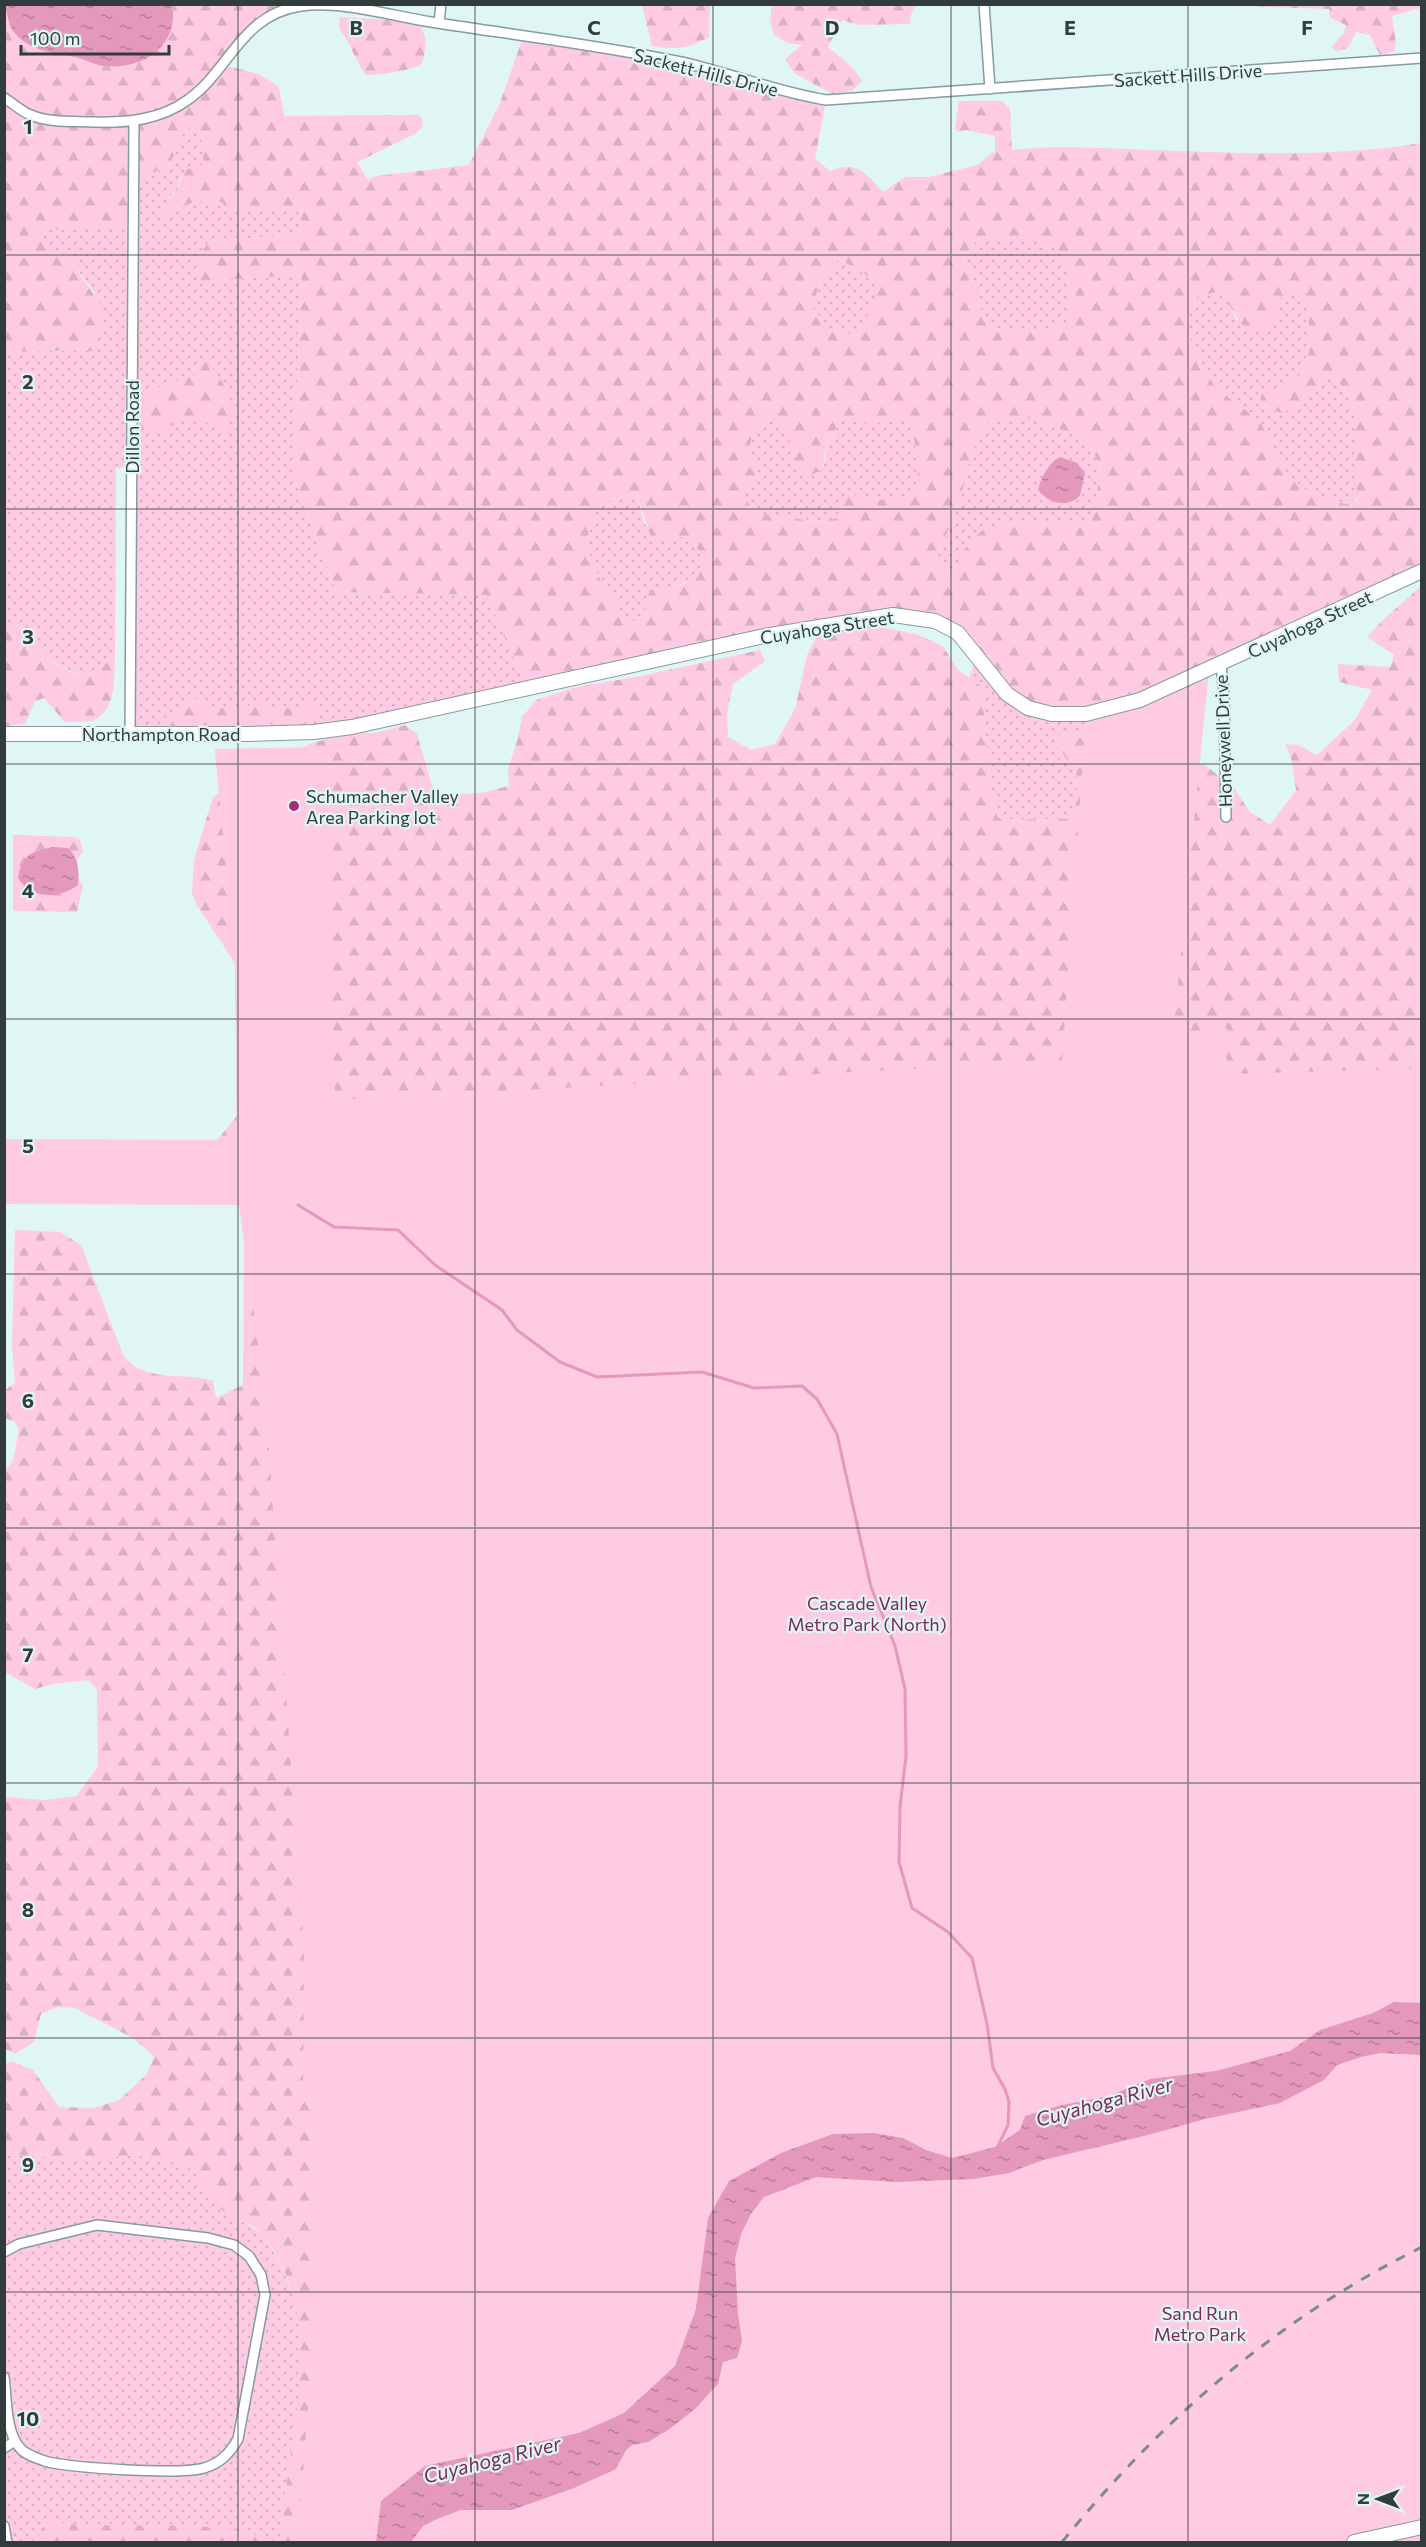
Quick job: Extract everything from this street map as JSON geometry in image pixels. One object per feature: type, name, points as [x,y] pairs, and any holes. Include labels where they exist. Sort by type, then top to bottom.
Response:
[{"type":"street","points":[[439,23],[441,4]]},
{"type":"street","points":[[984,4],[990,89]]},
{"type":"street","name":"Sackett Hills Drive","points":[[4,98],[31,116],[60,121],[134,122],[171,110],[188,100],[210,80],[244,36],[285,10],[300,6],[330,6],[681,62],[790,93],[826,100],[1422,58]]},
{"type":"street","name":"Dillon Road","points":[[130,733],[134,122]]},
{"type":"street","name":"Cuyahoga Street","points":[[318,732],[352,728],[764,636],[893,615],[935,621],[958,633],[999,684],[1016,701],[1034,710],[1052,714],[1086,714],[1140,700],[1422,571]]},
{"type":"street","name":"Honeywell Drive","points":[[1221,664],[1224,693],[1226,817]]},
{"type":"street","name":"Northampton Road","points":[[4,734],[318,732]]},
{"type":"street","points":[[4,2252],[19,2244],[97,2224],[208,2238],[234,2245],[249,2256],[261,2275],[265,2295],[238,2439],[228,2454],[214,2465],[183,2471],[57,2464],[26,2453],[15,2441],[9,2423],[4,2377]]},
{"type":"street","points":[[4,2448],[15,2441]]},
{"type":"street","points":[[4,2526],[7,2542]]},
{"type":"street","points":[[1354,2542],[1422,2527]]},
{"type":"green space","points":[[772,4],[916,5],[910,17],[911,24],[859,25],[842,20],[828,47],[853,68],[862,81],[852,91],[832,94],[794,73],[785,59],[802,45],[788,43],[774,35],[770,21]]},
{"type":"green space","points":[[1421,4],[1420,8],[1392,16],[1396,43],[1394,52],[1380,55],[1370,35],[1356,32],[1348,48],[1337,51],[1331,47],[1344,33],[1346,25],[1330,18],[1329,9],[1213,5]]},
{"type":"green space","points":[[172,5],[279,5],[278,13],[246,36],[221,66],[252,72],[279,87],[284,116],[417,115],[422,117],[423,126],[415,134],[357,162],[368,180],[376,176],[469,165],[500,103],[523,37],[681,62],[790,93],[826,100],[815,159],[830,171],[847,167],[860,170],[883,192],[905,177],[929,177],[977,165],[995,151],[995,136],[965,130],[958,132],[955,128],[959,101],[1002,101],[1010,108],[1012,150],[1080,147],[1320,153],[1421,143],[1421,571],[1134,703],[1135,726],[1149,751],[1165,760],[1205,765],[1234,788],[1249,811],[1270,825],[1296,790],[1291,758],[1285,744],[1298,745],[1317,755],[1355,720],[1372,690],[1339,682],[1338,664],[1390,667],[1394,655],[1367,637],[1421,586],[1422,1214],[1411,1260],[1416,1344],[1406,1571],[1417,1644],[1422,1646],[1421,1950],[1214,2004],[1135,2036],[1022,2076],[1003,2104],[998,2126],[981,2137],[958,2144],[940,2143],[929,2138],[909,2141],[874,2133],[833,2134],[781,2153],[729,2181],[708,2218],[696,2309],[675,2366],[624,2413],[579,2433],[424,2466],[381,2501],[376,2542],[284,2542],[285,2495],[299,2391],[299,2327],[293,2296],[282,2266],[264,2236],[250,2225],[222,2210],[192,2169],[136,2155],[83,2159],[5,2155],[5,2064],[11,2061],[33,2070],[59,2107],[92,2108],[118,2101],[147,2074],[154,2056],[133,2038],[75,2008],[57,2007],[41,2014],[34,2042],[15,2054],[5,2049],[5,1797],[44,1800],[77,1796],[98,1766],[97,1690],[88,1680],[53,1684],[35,1689],[5,1672],[5,1471],[13,1461],[19,1429],[14,1421],[4,1418],[5,1390],[15,1383],[12,1346],[15,1230],[60,1232],[81,1245],[124,1357],[136,1367],[158,1374],[213,1381],[216,1398],[243,1385],[244,1240],[239,1196],[233,1186],[237,1141],[217,1140],[237,1116],[235,963],[196,904],[192,892],[194,860],[213,797],[219,793],[215,752],[245,751],[251,815],[251,859],[263,860],[275,846],[285,839],[302,839],[322,827],[310,789],[291,769],[291,756],[309,744],[348,733],[376,733],[405,725],[417,734],[435,795],[480,793],[509,786],[508,769],[522,717],[536,700],[576,687],[641,676],[760,650],[765,661],[733,684],[727,714],[728,737],[751,750],[775,744],[795,709],[807,655],[821,628],[866,624],[916,634],[943,646],[958,670],[981,686],[992,792],[998,819],[1070,819],[1078,782],[1054,735],[1085,734],[1086,714],[1047,713],[1024,705],[997,682],[963,639],[950,628],[933,620],[916,616],[881,615],[845,620],[692,651],[526,689],[487,595],[336,592],[293,473],[302,275],[199,281],[198,275],[199,260],[209,241],[300,235],[302,207],[227,211],[222,202],[195,201],[164,217],[161,209],[177,189],[186,170],[204,164],[200,130],[190,128],[183,134],[169,166],[133,181],[133,225],[47,230],[42,239],[72,262],[102,307],[103,315],[95,352],[84,350],[5,352],[4,6],[12,29],[28,42],[51,52],[107,66],[134,63],[156,51],[165,42],[173,19]],"holes":[[[1020,237],[1048,244],[1057,251],[1063,259],[1069,280],[1066,324],[1036,333],[989,327],[981,311],[970,267],[963,260],[976,240]],[[839,259],[871,278],[878,292],[858,336],[829,328],[812,308],[821,279]],[[1218,292],[1250,333],[1267,328],[1278,317],[1278,298],[1294,294],[1307,308],[1311,346],[1302,373],[1286,386],[1261,395],[1260,405],[1281,413],[1303,404],[1330,376],[1341,385],[1348,394],[1354,416],[1354,470],[1359,499],[1345,504],[1309,492],[1290,478],[1259,420],[1216,388],[1204,369],[1187,330],[1188,308],[1198,296]],[[1028,416],[1087,440],[1101,468],[1093,519],[1046,525],[1026,520],[983,529],[962,552],[954,577],[936,560],[961,497],[971,454],[988,422]],[[843,418],[865,424],[912,420],[918,471],[915,493],[888,501],[859,495],[846,496],[835,519],[813,521],[757,513],[743,497],[758,477],[750,453],[751,438],[770,420],[787,435],[803,477],[821,469],[833,433]],[[637,495],[651,537],[659,541],[685,536],[696,546],[702,558],[698,576],[682,585],[651,590],[646,599],[644,620],[638,623],[624,617],[598,575],[590,557],[588,538],[595,510],[616,497]]]},
{"type":"green space","points":[[642,5],[710,5],[709,37],[681,48],[652,46]]},
{"type":"green space","points":[[340,17],[390,20],[421,27],[426,46],[421,65],[378,75],[366,75],[339,29]]},
{"type":"green space","points":[[190,128],[201,130],[205,164],[181,177],[177,189],[169,197],[164,217],[195,201],[222,202],[227,211],[302,207],[300,235],[209,241],[199,260],[198,275],[199,281],[302,275],[293,473],[336,592],[488,595],[526,689],[352,727],[130,733],[131,468],[116,468],[115,659],[102,665],[97,673],[84,674],[72,671],[41,652],[16,624],[5,625],[4,352],[95,351],[95,293],[72,262],[41,240],[47,230],[133,225],[133,181],[169,166],[183,134]]},
{"type":"green space","points":[[1020,237],[1048,244],[1063,259],[1069,280],[1066,324],[1036,333],[989,327],[981,311],[970,267],[963,261],[976,240]]},
{"type":"green space","points":[[838,259],[871,278],[879,292],[858,336],[829,328],[812,308],[821,279]]},
{"type":"green space","points":[[1218,292],[1227,301],[1237,321],[1278,298],[1294,294],[1307,308],[1311,346],[1302,373],[1286,386],[1303,404],[1330,376],[1343,387],[1355,416],[1359,498],[1345,504],[1309,492],[1290,478],[1259,420],[1216,388],[1204,369],[1187,330],[1188,308],[1198,296]]},
{"type":"green space","points":[[203,360],[208,361],[231,402],[231,420],[227,432],[191,418],[157,432],[141,429],[137,405],[160,386],[194,376]]},
{"type":"green space","points":[[1028,416],[1087,440],[1101,468],[1093,519],[1046,525],[1026,520],[1009,524],[954,577],[936,560],[961,497],[971,454],[988,422]]},
{"type":"green space","points":[[843,418],[865,424],[912,419],[918,471],[915,493],[888,501],[859,495],[835,519],[814,521],[757,513],[742,497],[758,477],[750,453],[751,437],[771,420],[824,467],[827,445]]},
{"type":"green space","points":[[637,495],[644,523],[659,541],[685,536],[696,546],[702,558],[698,576],[646,599],[644,620],[638,623],[624,617],[593,566],[588,543],[595,510],[616,497]]},
{"type":"green space","points":[[15,624],[50,659],[70,671],[82,674],[97,673],[102,665],[115,659],[112,694],[101,716],[91,721],[65,722],[44,698],[35,701],[25,724],[5,726],[5,625]]},
{"type":"green space","points":[[977,656],[1086,714],[1085,734],[1054,735],[1078,782],[1075,805],[1070,820],[998,819],[992,792],[981,686],[969,678]]},
{"type":"green space","name":"Cascade Valley Metro Park (North)","points":[[1209,670],[1173,1033],[1227,1028],[1226,1074],[1421,1069],[1421,2542],[298,2542],[313,2338],[317,2100],[303,2098],[304,1949],[265,1395],[239,1205],[5,1204],[5,1139],[237,1140],[235,968],[215,749],[326,747],[335,1100],[1062,1061],[1086,714]]},
{"type":"green space","points":[[190,698],[201,700],[207,709],[248,706],[257,699],[279,708],[301,706],[316,701],[316,716],[311,724],[169,727],[162,724],[164,718],[182,708]]},
{"type":"green space","points":[[13,835],[74,837],[80,840],[83,852],[77,860],[79,881],[83,885],[77,912],[13,911]]},
{"type":"green space","points":[[4,2155],[83,2159],[136,2155],[193,2169],[221,2209],[263,2234],[281,2265],[297,2305],[302,2348],[306,2352],[299,2427],[285,2490],[284,2542],[5,2542]]},
{"type":"green space","points":[[51,2521],[91,2526],[187,2526],[231,2529],[249,2533],[261,2538],[263,2542],[42,2542],[38,2536],[42,2528]]},
{"type":"water","points":[[5,4],[172,5],[173,19],[165,42],[146,59],[133,64],[102,66],[79,58],[41,50],[26,43],[13,31]]},
{"type":"water","points":[[1060,457],[1077,463],[1085,473],[1080,495],[1064,503],[1047,498],[1038,490],[1046,471]]},
{"type":"water","points":[[53,847],[68,848],[72,852],[78,865],[78,885],[63,893],[38,894],[18,878],[20,870],[29,855]]},
{"type":"water","name":"Cuyahoga River","points":[[1394,2002],[1421,2003],[1421,2055],[1380,2053],[1337,2065],[1324,2080],[1280,2103],[1205,2119],[1043,2160],[1009,2173],[973,2179],[896,2182],[816,2177],[764,2197],[751,2214],[741,2234],[735,2259],[742,2341],[737,2358],[723,2362],[718,2384],[695,2409],[648,2442],[632,2445],[626,2450],[616,2469],[574,2488],[512,2510],[461,2510],[423,2526],[411,2542],[376,2542],[381,2501],[425,2466],[579,2433],[624,2413],[675,2366],[696,2309],[708,2218],[729,2181],[781,2153],[833,2134],[874,2133],[903,2138],[926,2150],[952,2158],[995,2147],[1020,2130],[1025,2116],[1058,2106],[1109,2096],[1150,2079],[1216,2071],[1290,2051],[1320,2030],[1373,2013]]},
{"type":"waterway","points":[[298,1205],[334,1227],[398,1230],[435,1265],[502,1310],[517,1330],[560,1362],[597,1377],[702,1372],[754,1388],[802,1386],[817,1399],[837,1434],[871,1587],[895,1646],[905,1689],[906,1756],[900,1807],[899,1862],[912,1908],[948,1932],[972,1958],[987,2024],[993,2068],[1005,2089],[1009,2102],[1008,2125],[998,2146]]},
{"type":"railway","points":[[1062,2542],[1140,2454],[1226,2375],[1271,2339],[1319,2306],[1369,2275],[1422,2247]]},
{"type":"place","name":"Schumacher Valley Area Parking lot","points":[[294,806]]},
{"type":"park label","name":"Sand Run Metro Park","points":[[1200,2323]]}]
